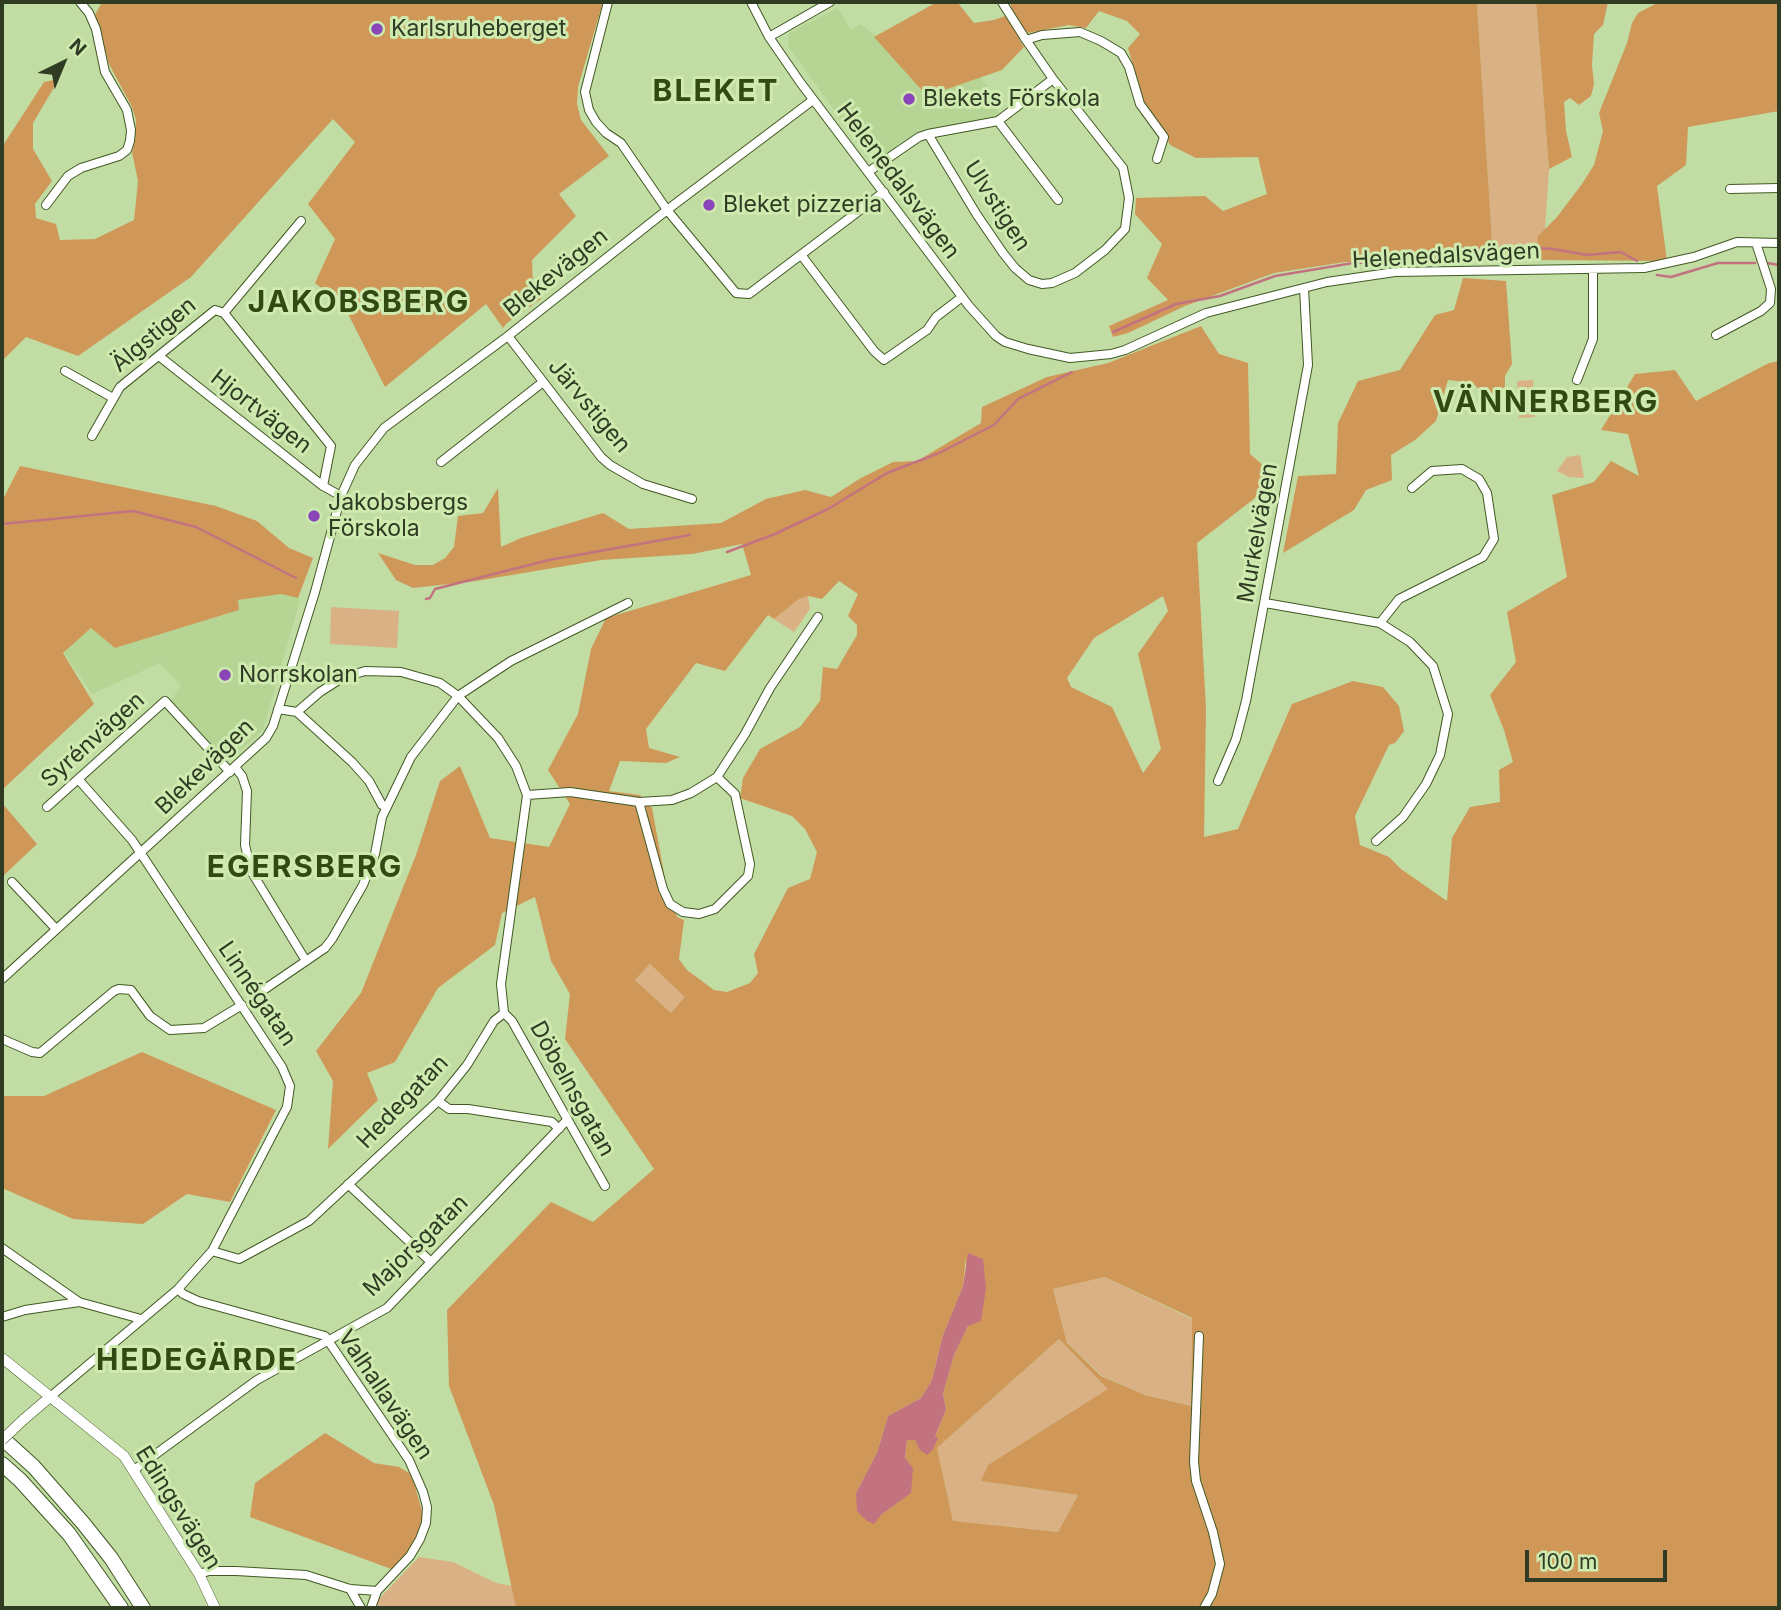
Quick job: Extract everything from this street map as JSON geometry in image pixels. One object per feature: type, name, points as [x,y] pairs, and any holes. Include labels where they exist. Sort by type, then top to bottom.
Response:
[{"type":"highway","points":[[2,1439],[34,1467],[83,1523],[111,1558],[143,1608]]},
{"type":"highway","points":[[2,1464],[69,1534],[121,1608]]},
{"type":"street","points":[[46,205],[68,176],[81,168],[119,156],[127,150],[130,141],[127,110],[105,72],[96,29],[89,13],[80,2]]},
{"type":"street","points":[[608,2],[585,92],[589,110],[606,133],[621,143],[667,210],[736,293],[749,294],[884,192]]},
{"type":"street","name":"Helenedalsvägen","points":[[751,2],[769,37],[813,100],[984,324],[1005,342],[1058,356],[1084,358],[1125,350],[1206,313],[1327,282],[1395,272],[1593,271],[1644,268],[1694,257],[1720,246],[1737,243],[1779,243]]},
{"type":"street","name":"Ulvstigen","points":[[928,134],[977,215],[1015,268],[1030,280],[1042,284],[1052,283],[1075,273],[1105,250],[1125,229],[1129,198],[1123,168],[1053,79],[1002,2]]},
{"type":"street","points":[[769,37],[825,3]]},
{"type":"street","points":[[1026,40],[1042,35],[1080,32],[1121,53],[1129,67],[1140,104],[1164,137],[1157,159]]},
{"type":"street","points":[[868,172],[919,137],[998,121],[1053,79]]},
{"type":"street","name":"Blekevägen","points":[[2,979],[266,737],[273,726],[315,592],[341,496],[355,465],[384,428],[813,100]]},
{"type":"street","points":[[998,121],[1058,200]]},
{"type":"street","points":[[1730,189],[1779,188]]},
{"type":"street","points":[[301,221],[224,313],[331,446],[323,486]]},
{"type":"street","points":[[1716,335],[1761,311],[1770,303],[1771,289],[1755,243]]},
{"type":"street","points":[[802,256],[884,360],[927,330],[936,317],[962,297]]},
{"type":"street","points":[[1577,380],[1593,339],[1593,271]]},
{"type":"street","name":"Murkelvägen","points":[[1218,781],[1236,738],[1244,710],[1308,365],[1304,288]]},
{"type":"street","name":"Älgstigen","points":[[92,436],[120,387],[215,310],[224,313]]},
{"type":"street","name":"Järvstigen","points":[[508,335],[601,457],[643,484],[692,499]]},
{"type":"street","name":"Hjortvägen","points":[[159,356],[323,486],[341,496]]},
{"type":"street","name":"Älgstigen","points":[[65,371],[114,398]]},
{"type":"street","points":[[441,462],[543,382]]},
{"type":"street","points":[[1380,623],[1399,599],[1483,557],[1494,539],[1487,493],[1479,479],[1462,469],[1432,471],[1412,488]]},
{"type":"street","points":[[262,991],[325,948],[332,939],[363,885],[375,855],[386,807],[411,757],[458,696],[511,661],[628,603]]},
{"type":"street","points":[[1265,603],[1380,623],[1410,642],[1433,666],[1448,714],[1440,755],[1426,784],[1403,817],[1376,841]]},
{"type":"street","points":[[527,794],[570,792],[639,802],[672,800],[691,793],[717,777],[770,688],[818,617]]},
{"type":"street","points":[[297,712],[342,678],[365,671],[401,672],[440,683],[458,696],[498,738],[516,766],[527,794],[501,984],[504,1013]]},
{"type":"street","name":"Syrénvägen","points":[[47,807],[165,701],[232,770]]},
{"type":"street","points":[[278,709],[297,712],[352,762],[369,781],[386,807]]},
{"type":"street","points":[[232,770],[242,776],[247,791],[245,845],[251,871],[306,961]]},
{"type":"street","points":[[639,802],[663,889],[670,904],[683,912],[699,914],[715,909],[748,876],[750,864],[735,794],[717,777]]},
{"type":"street","name":"Linnégatan","points":[[78,779],[132,839],[282,1067],[290,1086],[287,1107],[212,1251]]},
{"type":"street","points":[[12,882],[56,929]]},
{"type":"street","points":[[2,1039],[40,1053],[119,989],[131,990],[150,1016],[170,1030],[204,1028],[242,1005]]},
{"type":"street","name":"Hedegatan","points":[[212,1251],[239,1259],[309,1221],[438,1101],[467,1065],[494,1021],[504,1013]]},
{"type":"street","name":"Döbelnsgatan","points":[[504,1013],[512,1021],[605,1186]]},
{"type":"street","points":[[438,1101],[449,1109],[468,1109],[552,1122],[559,1129]]},
{"type":"street","name":"Majorsgatan","points":[[134,1470],[257,1380],[387,1308],[568,1120]]},
{"type":"street","points":[[348,1184],[431,1262]]},
{"type":"street","points":[[2,1248],[79,1302],[141,1320]]},
{"type":"street","points":[[2,1439],[178,1289],[212,1251]]},
{"type":"street","name":"Valhallavägen","points":[[178,1289],[198,1301],[315,1333],[329,1340],[409,1460],[419,1479],[426,1507],[426,1523],[410,1556],[377,1591],[371,1608]]},
{"type":"street","points":[[2,1317],[25,1310],[79,1302]]},
{"type":"street","points":[[1199,1336],[1194,1462],[1196,1481],[1213,1532],[1220,1564],[1212,1594],[1204,1608]]},
{"type":"street","name":"Edingsvägen","points":[[2,1358],[116,1448],[134,1470],[199,1574],[215,1608]]},
{"type":"street","points":[[199,1574],[209,1571],[236,1571],[306,1575],[350,1590],[377,1591]]},
{"type":"street","points":[[350,1590],[361,1608]]},
{"type":"shaded area","points":[[102,2],[603,2],[578,87],[577,104],[581,120],[609,156],[559,194],[576,216],[532,260],[533,286],[541,299],[503,328],[486,304],[385,387],[344,306],[315,283],[335,239],[308,204],[355,142],[333,119],[191,277],[78,356],[26,337],[2,361],[2,147],[44,82],[59,79],[33,123],[33,149],[52,181],[35,204],[36,218],[56,224],[60,240],[95,239],[134,220],[138,181],[132,152],[136,120],[109,64],[95,15]]},
{"type":"shaded area","points":[[937,2],[957,2],[974,23],[1013,13],[1010,2],[1477,2],[1493,257],[1345,262],[1274,273],[1185,306],[1128,333],[1113,337],[1109,326],[1168,300],[1147,278],[1162,244],[1135,214],[1136,198],[1205,196],[1223,211],[1267,194],[1258,157],[1196,158],[1170,145],[1162,127],[1142,98],[1128,48],[1140,34],[1127,21],[1099,11],[1086,28],[1069,25],[1028,33],[1019,39],[1024,47],[1002,70],[927,96],[874,37]]},
{"type":"shaded area","points":[[1477,2],[1536,2],[1549,169],[1545,230],[1537,237],[1539,260],[1493,257]]},
{"type":"shaded area","points":[[1536,2],[1608,2],[1603,25],[1594,34],[1594,84],[1591,96],[1579,105],[1570,98],[1564,102],[1566,131],[1572,157],[1549,169]]},
{"type":"shaded area","points":[[1659,2],[1779,2],[1779,111],[1688,127],[1686,165],[1657,186],[1667,261],[1539,260],[1537,237],[1557,217],[1594,165],[1603,131],[1599,113],[1627,43],[1632,23],[1638,13]]},
{"type":"shaded area","name":"Blekets Förskola","points":[[838,8],[851,30],[861,24],[914,68],[981,75],[1000,116],[987,124],[917,132],[879,159],[869,158],[788,46],[789,33]]},
{"type":"shaded area","points":[[1463,278],[1506,281],[1512,364],[1505,376],[1505,396],[1491,399],[1472,383],[1448,380],[1436,421],[1415,440],[1391,455],[1392,480],[1366,490],[1354,510],[1283,553],[1298,476],[1336,474],[1338,423],[1358,381],[1400,370],[1435,315],[1454,310]]},
{"type":"shaded area","points":[[1201,326],[1219,354],[1248,363],[1250,454],[1271,472],[1255,498],[1197,543],[1206,709],[1204,837],[1238,829],[1292,704],[1353,681],[1383,687],[1399,706],[1404,731],[1395,743],[1389,745],[1355,816],[1360,845],[1389,857],[1401,869],[1447,901],[1452,838],[1470,807],[1500,802],[1499,770],[1513,762],[1490,695],[1516,662],[1507,612],[1567,577],[1552,495],[1594,482],[1611,461],[1639,476],[1628,434],[1601,430],[1635,374],[1675,370],[1696,401],[1769,363],[1779,361],[1779,1608],[516,1608],[494,1505],[449,1386],[447,1310],[551,1202],[593,1222],[654,1169],[565,1039],[570,994],[551,961],[535,897],[502,913],[495,945],[438,988],[395,1062],[367,1073],[378,1100],[328,1149],[333,1081],[316,1051],[361,993],[416,855],[440,781],[460,766],[490,838],[549,847],[570,804],[548,770],[578,714],[591,649],[606,618],[751,575],[742,544],[692,554],[601,560],[476,581],[413,588],[396,580],[378,553],[415,565],[433,565],[445,558],[454,547],[458,516],[483,513],[498,488],[501,547],[521,538],[603,513],[629,529],[721,523],[766,499],[805,490],[831,497],[893,462],[917,461],[981,423],[982,407],[1047,377],[1108,363]],"holes":[[[839,581],[858,594],[848,616],[857,625],[857,635],[837,669],[823,667],[820,701],[800,727],[760,749],[743,778],[740,798],[792,816],[805,829],[817,852],[810,879],[788,888],[754,954],[758,973],[750,983],[727,992],[714,990],[687,970],[679,959],[684,920],[677,917],[666,884],[652,808],[640,795],[609,791],[620,761],[666,763],[680,757],[649,748],[646,729],[696,663],[725,671],[768,615],[774,619],[799,599],[808,596],[822,599]],[[1163,596],[1168,611],[1138,654],[1161,749],[1143,773],[1112,707],[1071,687],[1067,678],[1094,638]],[[650,964],[685,997],[671,1013],[635,980]],[[966,1257],[968,1326],[954,1355],[943,1394],[946,1410],[935,1436],[919,1449],[915,1439],[907,1439],[901,1500],[881,1515],[856,1493],[877,1453],[888,1416],[921,1398],[932,1380],[943,1335],[963,1286]],[[1105,1277],[1192,1318],[1191,1406],[1145,1395],[1101,1376],[1067,1343],[1053,1289]],[[1059,1339],[1108,1389],[988,1465],[981,1481],[1078,1495],[1058,1532],[953,1521],[937,1448]]]},
{"type":"shaded area","points":[[1533,380],[1535,417],[1519,418],[1517,381]]},
{"type":"shaded area","points":[[1580,455],[1584,478],[1569,477],[1557,471],[1567,457]]},
{"type":"shaded area","points":[[20,466],[216,506],[257,521],[289,548],[313,558],[298,598],[281,594],[238,600],[239,610],[115,648],[91,628],[63,653],[94,704],[2,790],[2,501]]},
{"type":"shaded area","name":"Norrskolan","points":[[281,594],[300,600],[263,730],[228,761],[171,700],[181,686],[160,663],[92,694],[63,652],[92,628],[115,648],[239,610],[238,600]]},
{"type":"shaded area","points":[[808,596],[810,609],[794,632],[774,619],[799,599]]},
{"type":"shaded area","points":[[331,607],[399,611],[397,648],[330,644]]},
{"type":"shaded area","points":[[2,803],[37,844],[2,877]]},
{"type":"shaded area","points":[[650,964],[686,997],[671,1013],[635,980]]},
{"type":"shaded area","points":[[142,1052],[276,1110],[230,1202],[187,1194],[143,1224],[73,1219],[2,1188],[2,1096],[44,1096]]},
{"type":"shaded area","points":[[968,1253],[983,1259],[986,1288],[981,1321],[968,1326],[954,1355],[943,1394],[946,1410],[935,1436],[938,1438],[933,1449],[927,1455],[919,1449],[915,1440],[907,1440],[905,1458],[913,1468],[911,1493],[881,1515],[874,1524],[857,1511],[856,1493],[877,1453],[888,1416],[921,1398],[932,1380],[943,1335],[963,1286]]},
{"type":"shaded area","points":[[1105,1277],[1192,1319],[1191,1406],[1145,1395],[1102,1376],[1067,1343],[1053,1289]]},
{"type":"shaded area","points":[[1059,1339],[1109,1389],[988,1465],[982,1481],[1078,1495],[1058,1532],[953,1522],[937,1448]]},
{"type":"shaded area","points":[[325,1433],[374,1463],[399,1467],[409,1473],[422,1511],[422,1524],[417,1539],[394,1570],[250,1517],[255,1483]]},
{"type":"shaded area","points":[[419,1557],[453,1562],[496,1583],[513,1586],[516,1608],[377,1608],[377,1601]]},
{"type":"waterway","points":[[1521,247],[1587,255],[1621,252],[1637,261]]},
{"type":"waterway","points":[[1113,332],[1176,304],[1220,296],[1275,276],[1353,263],[1434,260],[1461,248],[1506,250]]},
{"type":"waterway","points":[[1657,275],[1671,277],[1718,263],[1755,263]]},
{"type":"waterway","points":[[1767,263],[1779,265]]},
{"type":"waterway","points":[[727,552],[775,534],[828,509],[887,473],[937,454],[994,425],[1018,399],[1072,372]]},
{"type":"waterway","points":[[2,524],[133,511],[196,527],[296,578]]},
{"type":"waterway","points":[[426,599],[430,598],[435,589],[549,560],[690,535]]},
{"type":"place","name":"Karlsruheberget","points":[[377,29]]},
{"type":"place","name":"Blekets Förskola","points":[[909,99]]},
{"type":"place","name":"Bleket pizzeria","points":[[709,205]]},
{"type":"place","name":"Jakobsbergs Förskola","points":[[314,516]]},
{"type":"place","name":"Norrskolan","points":[[225,675]]},
{"type":"district","name":"BLEKET","points":[[716,92]]},
{"type":"district","name":"JAKOBSBERG","points":[[359,303]]},
{"type":"district","name":"VÄNNERBERG","points":[[1546,403]]},
{"type":"district","name":"EGERSBERG","points":[[305,868]]},
{"type":"district","name":"HEDEGÄRDE","points":[[197,1361]]}]
